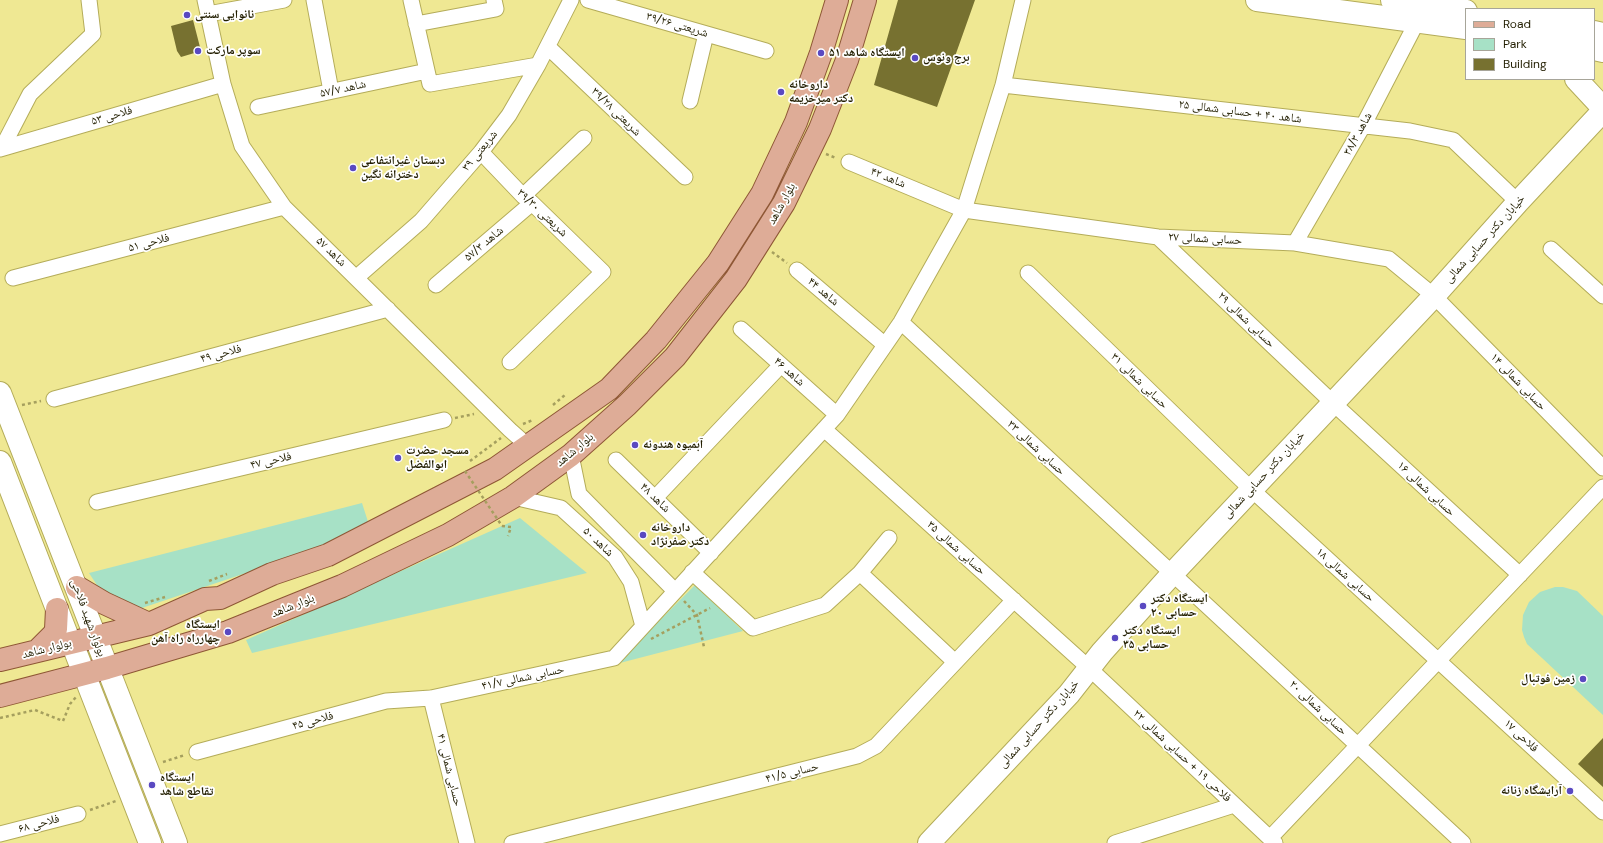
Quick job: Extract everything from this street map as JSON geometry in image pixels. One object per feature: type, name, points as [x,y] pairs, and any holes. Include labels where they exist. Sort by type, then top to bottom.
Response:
[{"type":"main road","name":"بلوار شاهد","points":[[94,637],[149,624],[205,599],[220,598],[272,574],[328,555],[495,469],[609,389],[656,340],[718,263],[762,194],[796,122],[821,54],[837,0]]},
{"type":"main road","name":"بلوار شاهد","points":[[83,674],[228,632],[342,586],[448,535],[513,497],[571,455],[627,405],[675,357],[736,279],[784,203],[811,149],[847,60],[865,0]]},
{"type":"main road","points":[[77,587],[104,603],[149,624]]},
{"type":"main road","points":[[37,651],[54,634],[56,629],[57,609]]},
{"type":"main road","name":"بولوار شاهد","points":[[0,660],[94,637]]},
{"type":"main road","points":[[0,696],[83,674]]},
{"type":"street","points":[[1,148],[30,94],[93,34],[89,0]]},
{"type":"street","points":[[207,7],[284,0]]},
{"type":"street","points":[[314,0],[331,91]]},
{"type":"street","points":[[411,0],[430,84],[538,65]]},
{"type":"street","points":[[416,24],[496,9],[494,0]]},
{"type":"street","name":"شریعتی ۳۹","points":[[357,277],[421,221],[481,152],[509,115],[548,47],[571,0]]},
{"type":"street","name":"شریعتی ۳۹/۲۶","points":[[588,0],[766,51]]},
{"type":"street","points":[[643,626],[837,415],[901,322],[964,210],[1003,85],[1023,0]]},
{"type":"street","points":[[1257,0],[1465,11]]},
{"type":"street","points":[[1392,0],[1423,9],[1465,28]]},
{"type":"street","name":"شاهد ۵۷","points":[[207,7],[223,84],[242,146],[284,207],[528,446]]},
{"type":"street","name":"شاهد ۳۸/۳","points":[[1295,243],[1363,126],[1423,9]]},
{"type":"street","points":[[690,101],[706,34]]},
{"type":"street","name":"شریعتی ۳۹/۲۸","points":[[548,47],[685,178]]},
{"type":"street","name":"شاهد ۵۷/۷","points":[[258,107],[427,70]]},
{"type":"street","points":[[1577,80],[1603,109]]},
{"type":"street","name":"فلاحی ۵۳","points":[[1,148],[223,84]]},
{"type":"street","name":"شاهد ۴۰ + حسابی شمالی ۲۵","points":[[1003,85],[1410,131],[1453,140],[1518,202]]},
{"type":"street","name":"خیابان دکتر حسابی شمالی","points":[[929,843],[1069,694],[1089,668],[1172,574],[1434,296],[1603,109]]},
{"type":"street","name":"شاهد ۵۷/۳","points":[[436,285],[528,200],[584,138]]},
{"type":"street","name":"شریعتی ۳۹/۳۰","points":[[481,152],[528,200],[604,272],[510,362]]},
{"type":"street","name":"شاهد ۴۲","points":[[849,162],[964,210]]},
{"type":"street","name":"فلاحی ۵۱","points":[[13,278],[284,207]]},
{"type":"street","name":"حسابی شمالی ۲۷","points":[[964,210],[1158,236],[1295,243],[1389,259],[1434,296]]},
{"type":"street","name":"حسابی شمالی ۲۹","points":[[1158,236],[1333,403]]},
{"type":"street","points":[[1551,249],[1603,296]]},
{"type":"street","name":"شاهد ۴۴","points":[[797,270],[885,345]]},
{"type":"street","name":"حسابی شمالی ۳۱","points":[[1028,273],[1251,489]]},
{"type":"street","name":"حسابی شمالی ۱۴","points":[[1434,296],[1603,468]]},
{"type":"street","name":"فلاحی ۴۹","points":[[54,399],[388,309]]},
{"type":"street","name":"حسابی شمالی ۳۳","points":[[901,322],[1172,574]]},
{"type":"street","name":"شاهد ۴۶","points":[[741,329],[837,415]]},
{"type":"street","points":[[655,498],[781,365]]},
{"type":"street","name":"بولوار شهید فلاحی","points":[[3,401],[77,587],[106,668],[176,843]]},
{"type":"street","name":"حسابی شمالی ۱۶","points":[[1333,403],[1520,575]]},
{"type":"street","name":"فلاحی ۴۷","points":[[97,502],[444,420]]},
{"type":"street","name":"حسابی شمالی ۳۵","points":[[824,429],[1089,668]]},
{"type":"street","points":[[561,508],[565,499],[569,496],[579,494],[571,455]]},
{"type":"street","name":"شاهد ۴۸","points":[[616,460],[711,552]]},
{"type":"street","name":"بولوار شهید فلاحی","points":[[0,462],[150,843]]},
{"type":"street","points":[[1272,841],[1358,746],[1603,487]]},
{"type":"street","name":"حسابی شمالی ۱۸","points":[[1251,489],[1439,661]]},
{"type":"street","name":"شاهد ۵۰","points":[[579,494],[675,591]]},
{"type":"street","name":"شاهد ۵۰","points":[[513,497],[561,508],[615,557],[631,582],[643,626]]},
{"type":"street","points":[[692,572],[753,628],[825,605],[860,573],[889,538]]},
{"type":"street","points":[[860,573],[956,662]]},
{"type":"street","name":"حسابی شمالی ۲۰","points":[[1172,574],[1463,843]]},
{"type":"street","name":"حسابی ۴۱/۵","points":[[512,843],[857,756],[876,746],[1014,600]]},
{"type":"street","name":"حسابی شمالی ۴۱/۷","points":[[432,698],[614,658],[643,626]]},
{"type":"street","name":"فلاحی ۱۷","points":[[1439,661],[1603,812]]},
{"type":"street","name":"فلاحی ۱۹ + حسابی شمالی ۲۲","points":[[1089,668],[1272,841]]},
{"type":"street","name":"فلاحی ۴۵","points":[[197,752],[386,701],[432,698]]},
{"type":"street","name":"حسابی شمالی ۴۱","points":[[432,698],[467,843]]},
{"type":"street","points":[[1115,843],[1234,805]]},
{"type":"street","name":"فلاحی ۶۸","points":[[0,834],[78,814]]},
{"type":"path","points":[[811,149],[849,162]]},
{"type":"path","name":"شاهد ۴۴","points":[[759,242],[797,270]]},
{"type":"path","points":[[550,408],[565,395]]},
{"type":"path","points":[[3,401],[54,399]]},
{"type":"path","points":[[444,420],[490,410]]},
{"type":"path","points":[[468,462],[496,443],[510,430],[534,419]]},
{"type":"path","points":[[465,471],[502,526],[512,527],[508,536]]},
{"type":"path","points":[[207,581],[232,572]]},
{"type":"path","points":[[675,591],[697,615],[704,647]]},
{"type":"path","points":[[141,604],[171,594]]},
{"type":"path","points":[[648,640],[723,601]]},
{"type":"path","points":[[145,767],[197,752]]},
{"type":"path","points":[[78,814],[131,796]]},
{"type":"green space","points":[[362,503],[371,531],[133,611],[110,605],[89,573]]},
{"type":"green space","points":[[520,518],[587,573],[252,653],[246,640]]},
{"type":"green space","points":[[695,585],[743,631],[616,664]]},
{"type":"green space","name":"زمین فوتبال","points":[[1555,587],[1563,587],[1577,591],[1603,616],[1603,715],[1527,644],[1524,637],[1522,630],[1523,615],[1529,602],[1540,592]]},
{"type":"building","name":"برج ونوس","points":[[898,0],[975,0],[937,107],[874,85]]},
{"type":"building","points":[[193,20],[201,51],[181,57],[177,51],[171,26]]},
{"type":"building","points":[[1603,738],[1603,787],[1578,764]]},
{"type":"place","name":"نانوایی سنتی","points":[[187,15]]},
{"type":"place","name":"سوپر مارکت","points":[[198,51]]},
{"type":"place","name":"ایستگاه شاهد ۵۱","points":[[821,53]]},
{"type":"place","name":"برج ونوس","points":[[915,58]]},
{"type":"place","name":"داروخانه دکتر میرخزیمه","points":[[781,92]]},
{"type":"place","name":"دبستان غیرانتفاعی دخترانه نگین","points":[[353,168]]},
{"type":"place","name":"آبمیوه هندونه","points":[[635,445]]},
{"type":"place","name":"مسجد حضرت ابوالفضل","points":[[398,458]]},
{"type":"place","name":"داروخانه دکتر صفرنژاد","points":[[643,535]]},
{"type":"place","name":"ایستگاه دکتر حسابی ۲۰","points":[[1143,606]]},
{"type":"place","name":"ایستگاه چهارراه راه آهن","points":[[228,632]]},
{"type":"place","name":"ایستگاه دکتر حسابی ۳۵","points":[[1115,638]]},
{"type":"place","name":"زمین فوتبال","points":[[1583,679]]},
{"type":"place","name":"ایستگاه تقاطع شاهد","points":[[152,785]]},
{"type":"place","name":"آرایشگاه زنانه","points":[[1570,791]]}]
